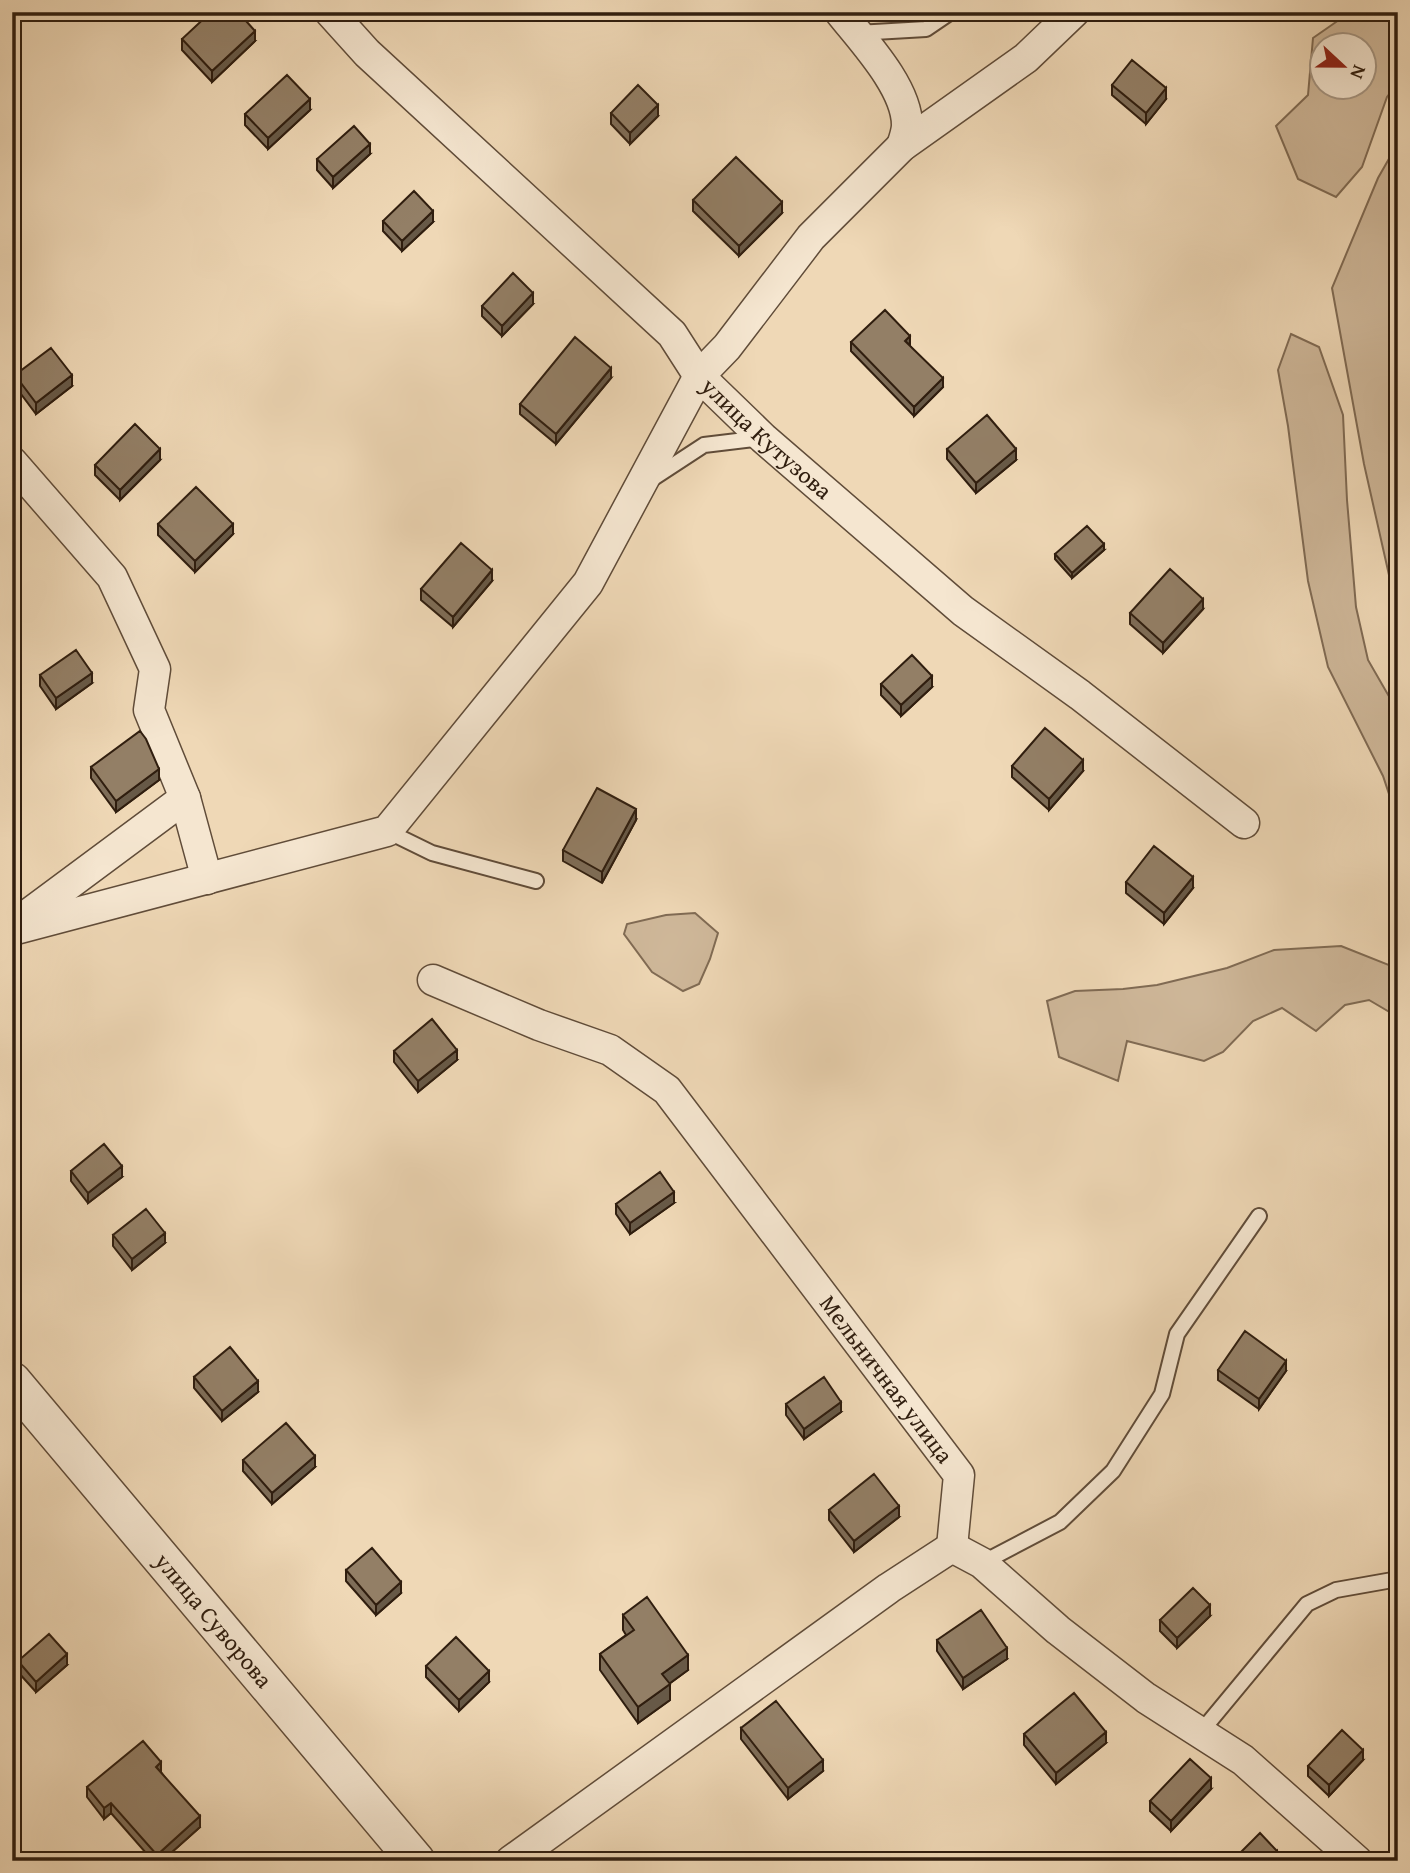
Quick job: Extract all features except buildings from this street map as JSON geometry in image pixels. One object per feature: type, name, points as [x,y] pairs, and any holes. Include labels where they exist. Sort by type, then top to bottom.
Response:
[{"type":"street","name":"улица Кутузова","points":[[330,12],[367,54],[672,334],[699,376],[763,438],[963,611],[1080,695],[1244,823]]},
{"type":"street","points":[[12,929],[387,831],[588,583],[699,376],[727,347],[811,237],[902,146],[1026,58],[1074,12]]},
{"type":"street","points":[[848,23],[877,58],[901,98],[907,125],[902,146]]},
{"type":"street","points":[[12,462],[112,577],[155,669],[149,710],[185,798],[207,879]]},
{"type":"street","points":[[12,929],[185,798]]},
{"type":"street","name":"Мельничная улица","points":[[433,980],[540,1025],[610,1050],[667,1090],[959,1475],[952,1547]]},
{"type":"street","name":"улица Суворова","points":[[12,1381],[416,1861]]},
{"type":"street","points":[[511,1861],[878,1596],[952,1547],[982,1563],[1058,1630],[1146,1698],[1243,1760],[1357,1861]]},
{"type":"lane","points":[[848,23],[926,29],[951,12]]},
{"type":"lane","points":[[642,485],[704,445],[763,438]]},
{"type":"lane","points":[[387,831],[432,853],[537,881]]},
{"type":"lane","points":[[982,1563],[1060,1522],[1113,1471],[1162,1394],[1177,1334],[1259,1216]]},
{"type":"lane","points":[[1200,1733],[1307,1604],[1336,1590],[1398,1579]]},
{"type":"shaded area","points":[[1349,13],[1398,23],[1398,83],[1387,97],[1362,167],[1336,197],[1298,179],[1276,126],[1308,95],[1308,102],[1378,102],[1378,32],[1322,32]]},
{"type":"shaded area","points":[[1398,143],[1398,471],[1393,501],[1398,549],[1398,615],[1364,464],[1332,288],[1378,178]]},
{"type":"shaded area","points":[[1291,334],[1319,347],[1343,415],[1356,607],[1368,660],[1398,712],[1398,821],[1383,776],[1328,667],[1308,581],[1278,370]]},
{"type":"shaded area","points":[[695,913],[718,933],[699,984],[683,991],[652,972],[624,934],[627,924],[666,915]]},
{"type":"shaded area","points":[[1341,946],[1389,965],[1398,973],[1398,1017],[1369,1000],[1345,1005],[1316,1031],[1282,1008],[1253,1021],[1223,1052],[1204,1061],[1127,1041],[1118,1081],[1059,1057],[1047,1001],[1075,991],[1157,985],[1227,968],[1274,950]]}]
